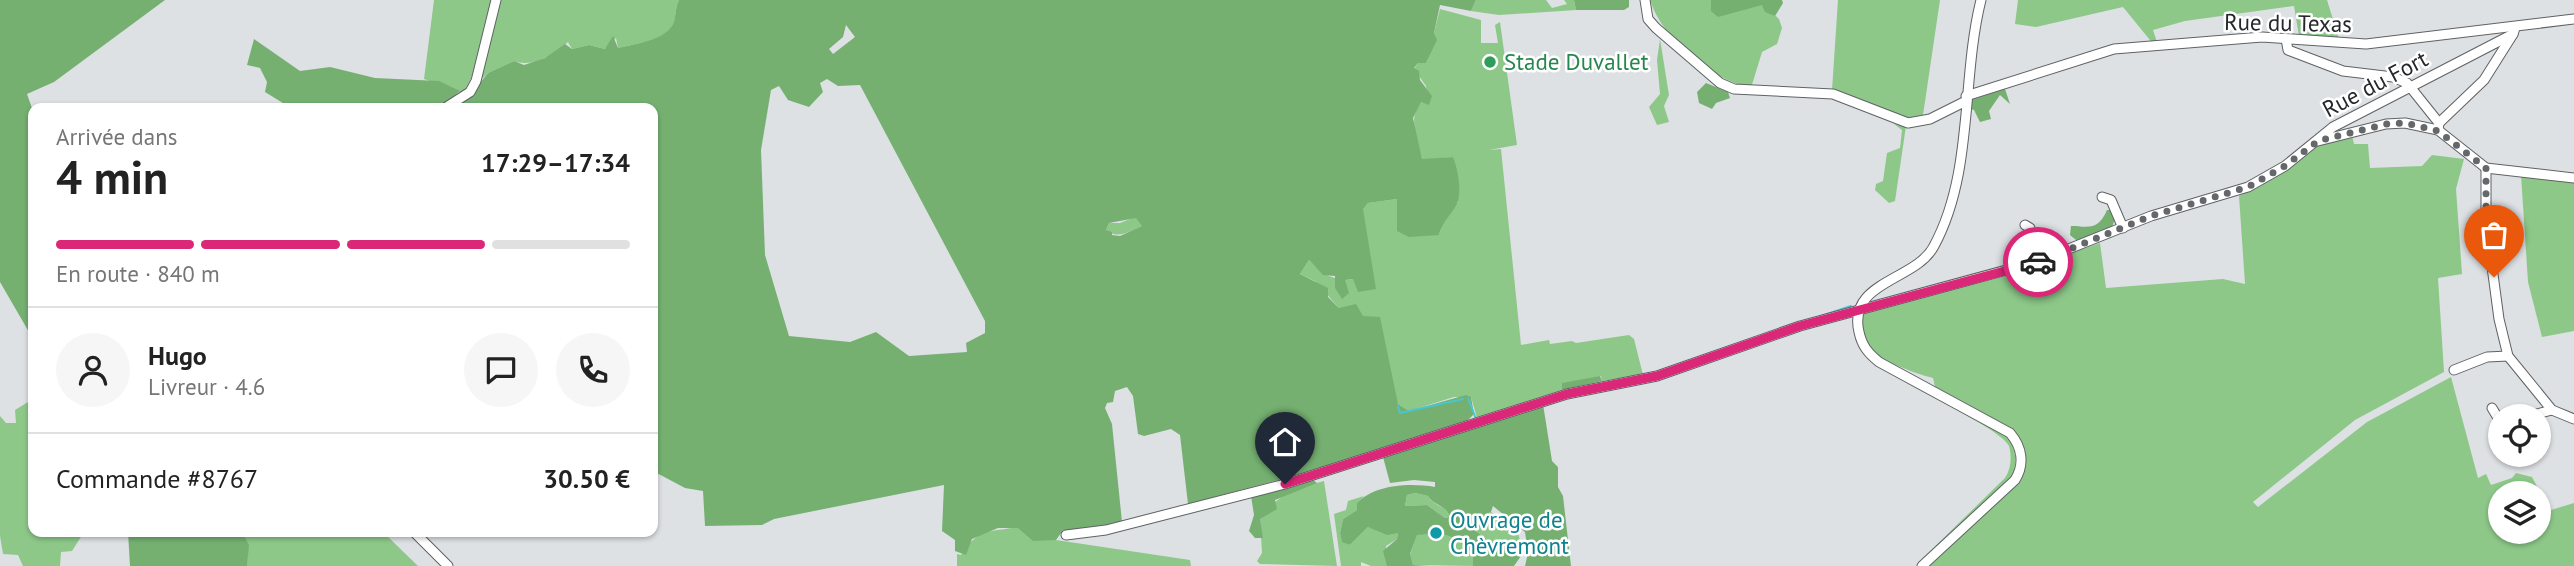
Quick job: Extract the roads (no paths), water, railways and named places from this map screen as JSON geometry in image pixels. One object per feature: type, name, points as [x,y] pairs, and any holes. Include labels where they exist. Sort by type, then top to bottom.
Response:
[{"type":"street","points":[[453,103],[470,92],[476,81],[496,0]]},
{"type":"street","name":"Rue du Texas","points":[[1645,0],[1648,19],[1656,29],[1720,83],[1734,89],[1833,94],[1908,123],[1930,119],[1966,99],[2114,49],[2232,39],[2366,44],[2514,31],[2574,19]]},
{"type":"street","points":[[1922,566],[2015,480],[2020,468],[2021,453],[2010,433],[1879,362],[1867,352],[1858,326],[1859,310],[1866,297],[1926,258],[1936,243],[1956,184],[1982,0]]},
{"type":"street","points":[[2438,127],[2484,80],[2514,31]]},
{"type":"street","name":"Rue du Fort","points":[[1066,535],[1106,530],[1285,484],[1567,394],[1657,376],[1800,326],[2036,262],[2166,211],[2248,187],[2285,166],[2333,127],[2514,31]]},
{"type":"street","points":[[2286,39],[2288,50],[2343,71],[2393,77],[2413,85],[2438,127],[2486,168],[2574,178]]},
{"type":"street","points":[[2318,141],[2386,124],[2438,127]]},
{"type":"street","points":[[2486,168],[2486,222],[2499,319],[2508,356],[2552,410],[2574,419]]},
{"type":"street","points":[[2102,197],[2111,201],[2123,228]]},
{"type":"street","points":[[2025,226],[2030,228],[2036,262]]},
{"type":"street","points":[[1874,291],[1880,304]]},
{"type":"street","points":[[2454,370],[2473,361],[2508,356]]},
{"type":"street","points":[[419,537],[449,566]]},
{"type":"waterway","points":[[1818,317],[1851,306]]},
{"type":"waterway","points":[[1571,389],[1597,384]]},
{"type":"waterway","points":[[1468,398],[1476,419]]},
{"type":"waterway","points":[[1398,406],[1400,413],[1463,399]]},
{"type":"place","name":"Stade Duvallet","points":[[1490,62]]},
{"type":"place","name":"Ouvrage de Chèvremont","points":[[1436,533]]}]
